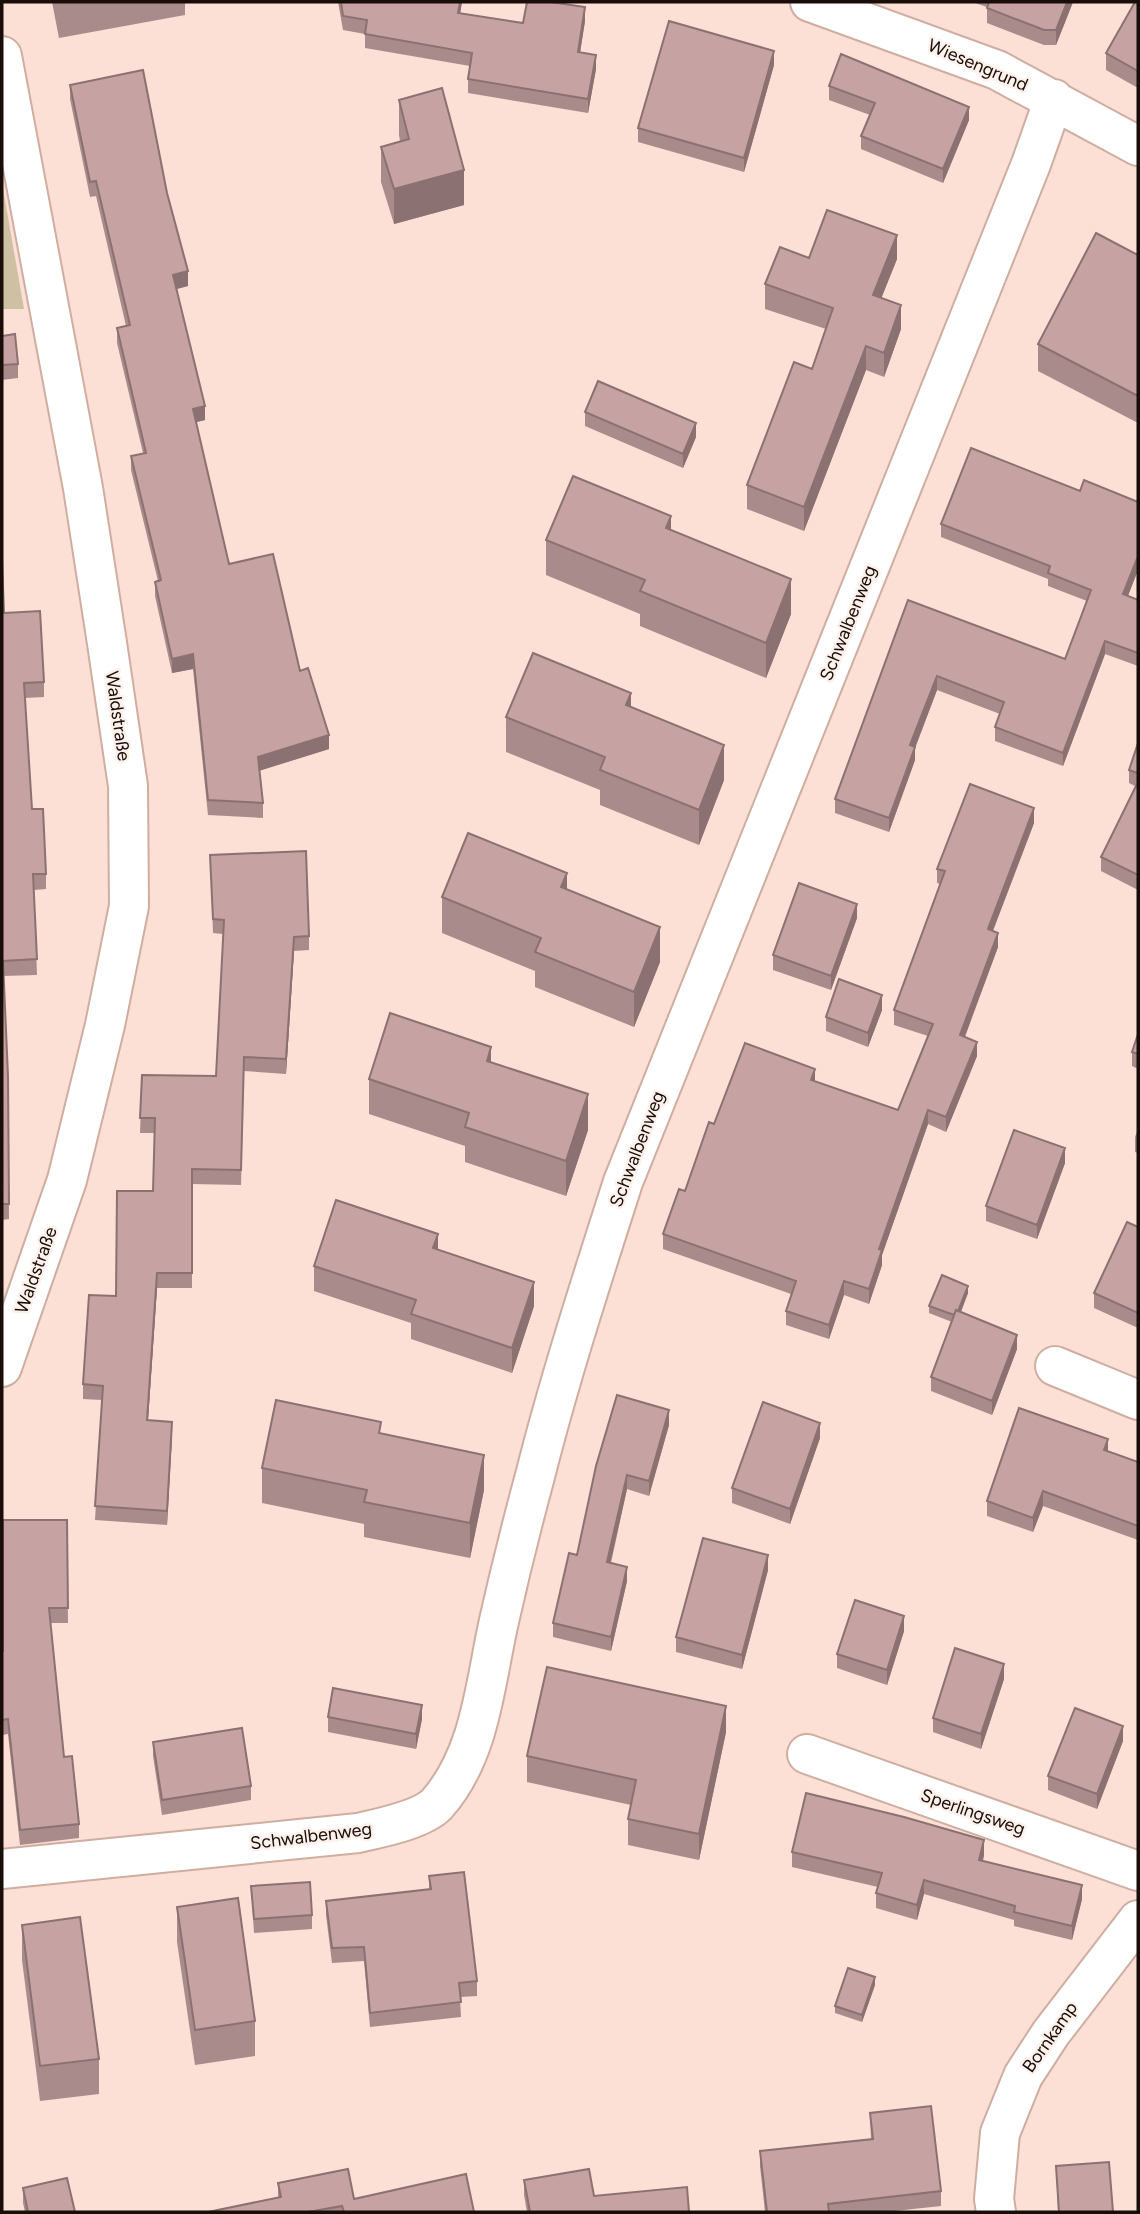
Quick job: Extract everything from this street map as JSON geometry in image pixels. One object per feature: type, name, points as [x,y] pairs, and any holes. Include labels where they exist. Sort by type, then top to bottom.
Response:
[{"type":"street","name":"Wiesengrund","points":[[810,2],[997,70],[1138,146]]},
{"type":"street","name":"Waldstraße","points":[[2,56],[83,488],[107,643],[128,786],[129,894],[129,906],[105,1025],[68,1180],[2,1367]]},
{"type":"street","name":"Schwalbenweg","points":[[2,1869],[358,1833],[405,1821],[435,1806],[466,1758],[484,1700],[499,1621],[535,1474],[576,1330],[623,1182],[1031,164],[1054,99]]},
{"type":"street","points":[[1055,1366],[1138,1400]]},
{"type":"street","name":"Sperlingsweg","points":[[807,1754],[1138,1871]]},
{"type":"street","name":"Bornkamp","points":[[996,2212],[994,2199],[1000,2133],[1023,2076],[1051,2033],[1138,1920]]},
{"type":"shaded area","points":[[2,183],[24,309],[2,309]]},
{"type":"building","points":[[341,2],[460,2],[458,13],[523,23],[527,2],[585,7],[578,52],[596,55],[588,99],[468,79],[472,53],[365,34],[367,20],[343,16]]},
{"type":"building","points":[[989,2],[1067,2],[1056,30],[1044,30],[987,8]]},
{"type":"building","points":[[1135,2],[1138,2],[1138,71],[1106,53]]},
{"type":"building","points":[[669,21],[774,51],[744,158],[638,128]]},
{"type":"building","points":[[841,54],[969,107],[943,169],[861,136],[875,103],[829,86]]},
{"type":"building","points":[[143,70],[167,193],[188,271],[173,275],[205,406],[193,409],[229,564],[273,554],[300,671],[308,668],[329,735],[258,757],[263,803],[208,800],[193,654],[172,659],[155,582],[161,580],[131,456],[146,453],[117,328],[130,325],[96,181],[90,182],[70,85]]},
{"type":"building","points":[[442,88],[464,170],[394,189],[381,147],[409,139],[399,100]]},
{"type":"building","points":[[827,210],[897,235],[873,295],[901,305],[884,353],[866,346],[804,507],[747,485],[794,362],[812,369],[833,308],[765,284],[780,247],[809,258]]},
{"type":"building","points":[[1096,233],[1138,255],[1138,396],[1038,344]]},
{"type":"building","points":[[15,334],[18,364],[2,365],[2,336]]},
{"type":"building","points":[[598,381],[696,423],[683,454],[585,412]]},
{"type":"building","points":[[971,448],[1080,491],[1084,480],[1138,502],[1138,556],[1123,594],[1138,600],[1138,653],[1105,641],[1063,753],[995,727],[1004,702],[937,676],[910,745],[915,747],[889,818],[835,799],[908,600],[1065,659],[1091,590],[1048,573],[1050,566],[941,524]]},
{"type":"building","points":[[573,476],[671,516],[666,528],[791,579],[766,643],[640,591],[645,580],[546,540]]},
{"type":"building","points":[[2,561],[4,613],[40,611],[44,682],[24,683],[32,809],[43,809],[46,874],[33,874],[37,959],[3,961],[8,1076],[9,1204],[2,1204]]},
{"type":"building","points":[[533,653],[631,693],[626,705],[724,745],[699,810],[600,770],[605,757],[506,717]]},
{"type":"building","points":[[1138,743],[1138,773],[1129,770]]},
{"type":"building","points":[[970,784],[1034,808],[988,929],[998,933],[960,1035],[977,1042],[946,1117],[928,1110],[879,1249],[882,1250],[869,1289],[844,1281],[829,1325],[786,1311],[796,1281],[663,1234],[679,1189],[685,1191],[709,1122],[714,1124],[745,1043],[815,1069],[811,1080],[898,1110],[933,1024],[894,1010],[945,871],[937,869]]},
{"type":"building","points":[[1138,784],[1138,875],[1101,857]]},
{"type":"building","points":[[468,833],[567,873],[561,887],[660,927],[634,992],[535,952],[541,938],[442,897]]},
{"type":"building","points":[[306,851],[309,936],[294,937],[286,1059],[244,1057],[241,1170],[192,1169],[192,1273],[157,1273],[147,1420],[172,1422],[167,1511],[95,1506],[103,1386],[83,1384],[89,1295],[116,1296],[117,1191],[153,1191],[155,1118],[140,1118],[142,1075],[216,1076],[224,920],[213,919],[210,855]]},
{"type":"building","points":[[799,883],[857,904],[831,976],[773,955]]},
{"type":"building","points":[[839,979],[882,995],[868,1033],[826,1017]]},
{"type":"building","points":[[390,1013],[491,1047],[487,1061],[588,1094],[566,1161],[465,1127],[469,1113],[369,1079]]},
{"type":"building","points":[[1138,1034],[1138,1054],[1132,1052]]},
{"type":"building","points":[[1014,1130],[1065,1148],[1037,1225],[986,1206]]},
{"type":"building","points":[[336,1200],[438,1234],[433,1248],[534,1282],[512,1348],[411,1314],[416,1300],[314,1266]]},
{"type":"building","points":[[1127,1222],[1138,1227],[1138,1313],[1094,1293]]},
{"type":"building","points":[[942,1275],[968,1286],[954,1315],[929,1306]]},
{"type":"building","points":[[956,1310],[1017,1335],[992,1401],[931,1377]]},
{"type":"building","points":[[617,1395],[669,1410],[649,1481],[627,1475],[607,1562],[627,1567],[611,1637],[553,1623],[569,1553],[577,1555],[596,1466]]},
{"type":"building","points":[[276,1400],[381,1422],[379,1433],[484,1455],[470,1523],[364,1502],[367,1490],[262,1468]]},
{"type":"building","points":[[763,1402],[820,1423],[790,1509],[732,1488]]},
{"type":"building","points":[[1019,1408],[1108,1439],[1104,1450],[1138,1462],[1138,1526],[1043,1491],[1033,1518],[987,1501]]},
{"type":"building","points":[[3,1520],[67,1520],[68,1608],[49,1608],[64,1757],[72,1756],[79,1824],[20,1830],[8,1719],[2,1720]]},
{"type":"building","points":[[703,1538],[768,1555],[742,1655],[676,1637]]},
{"type":"building","points":[[855,1600],[904,1616],[887,1670],[837,1654]]},
{"type":"building","points":[[955,1648],[1004,1664],[981,1734],[933,1718]]},
{"type":"building","points":[[547,1667],[726,1706],[699,1834],[628,1819],[636,1780],[527,1756]]},
{"type":"building","points":[[333,1688],[422,1705],[416,1734],[328,1717]]},
{"type":"building","points":[[1075,1708],[1123,1726],[1097,1794],[1048,1776]]},
{"type":"building","points":[[242,1728],[251,1786],[162,1800],[153,1742]]},
{"type":"building","points":[[806,1793],[984,1840],[979,1860],[1082,1885],[1072,1926],[1014,1912],[1015,1906],[924,1880],[917,1905],[876,1893],[882,1873],[792,1852]]},
{"type":"building","points":[[464,1872],[477,1981],[459,1983],[461,2002],[370,2013],[364,1947],[332,1948],[326,1901],[431,1889],[429,1876]]},
{"type":"building","points":[[310,1882],[312,1915],[254,1919],[251,1886]]},
{"type":"building","points":[[238,1898],[255,2021],[195,2030],[177,1907]]},
{"type":"building","points":[[80,1917],[99,2059],[40,2066],[22,1925]]},
{"type":"building","points":[[848,1968],[875,1977],[862,2015],[835,2006]]},
{"type":"building","points":[[931,2106],[941,2191],[828,2204],[829,2212],[767,2212],[760,2151],[873,2139],[870,2113]]},
{"type":"building","points":[[1109,2162],[1113,2212],[1059,2212],[1056,2166]]},
{"type":"building","points":[[348,2169],[354,2199],[466,2174],[474,2212],[344,2212],[342,2206],[308,2212],[208,2212],[281,2197],[278,2183]]},
{"type":"building","points":[[589,2169],[594,2196],[687,2187],[689,2212],[530,2212],[524,2180]]},
{"type":"building","points":[[67,2178],[75,2212],[28,2212],[23,2188]]}]
